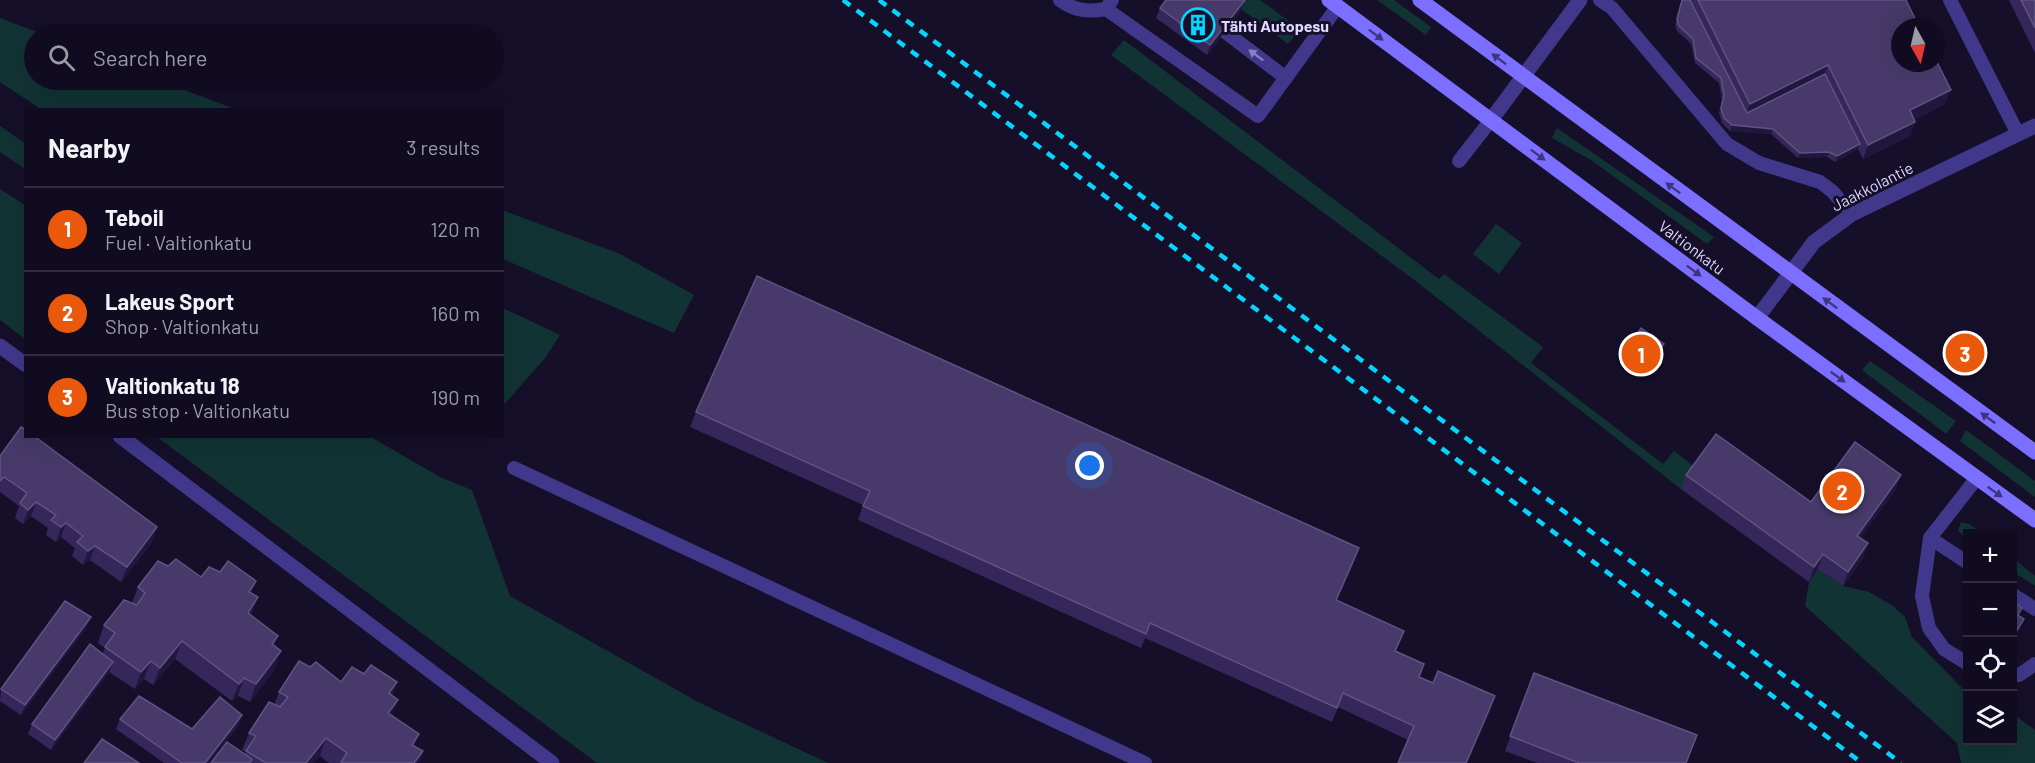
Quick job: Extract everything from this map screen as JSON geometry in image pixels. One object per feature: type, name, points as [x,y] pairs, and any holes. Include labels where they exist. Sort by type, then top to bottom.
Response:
[{"type":"main road","points":[[1420,0],[2035,452]]},
{"type":"main road","name":"Valtionkatu","points":[[1334,3],[1757,318],[2035,520]]},
{"type":"street","points":[[1491,120],[1580,0]]},
{"type":"street","name":"Jaakkolantie","points":[[1757,318],[1814,242],[1852,214],[2035,126]]},
{"type":"street","points":[[0,346],[24,364]]},
{"type":"street","points":[[123,438],[552,763]]},
{"type":"lane","points":[[1060,0],[1071,8],[1088,12],[1109,4],[1258,116],[1286,78],[1334,3]]},
{"type":"lane","points":[[1183,0],[1286,78]]},
{"type":"lane","points":[[1600,0],[1611,8],[1727,144],[1759,163],[1820,182],[1832,191],[1852,214]]},
{"type":"lane","points":[[1950,0],[2018,134]]},
{"type":"lane","points":[[1459,162],[1491,120]]},
{"type":"lane","points":[[514,468],[1146,763]]},
{"type":"lane","points":[[1963,661],[1944,649],[1929,627],[1922,596],[1930,538],[1976,479]]},
{"type":"lane","points":[[1930,538],[1963,560]]},
{"type":"lane","points":[[2017,597],[2035,609]]},
{"type":"lane","points":[[2017,675],[2035,664]]},
{"type":"green space","points":[[1229,0],[1260,0],[1300,29],[1288,44]]},
{"type":"green space","points":[[1377,0],[1394,0],[1431,27],[1426,35]]},
{"type":"green space","points":[[0,18],[24,27],[24,90],[185,90],[232,108],[39,108],[0,82]]},
{"type":"green space","points":[[1124,40],[1439,279],[1444,274],[1543,347],[1531,363],[1663,464],[1674,451],[1696,468],[1681,489],[1413,279],[1111,55]]},
{"type":"green space","points":[[0,126],[24,142],[24,168],[0,152]]},
{"type":"green space","points":[[1557,128],[1714,237],[1707,244],[1591,160],[1552,138]]},
{"type":"green space","points":[[0,189],[24,204],[24,338],[0,320]]},
{"type":"green space","points":[[504,211],[620,254],[694,295],[674,333],[504,259]]},
{"type":"green space","points":[[1496,224],[1522,243],[1499,274],[1473,254]]},
{"type":"green space","points":[[504,308],[560,335],[545,358],[504,405]]},
{"type":"green space","points":[[1870,361],[1956,421],[1946,434],[1862,370]]},
{"type":"green space","points":[[1966,430],[2035,481],[2035,497],[1960,441]]},
{"type":"green space","points":[[158,438],[373,438],[440,477],[472,490],[510,596],[700,703],[828,763],[597,763]]},
{"type":"green space","points":[[1961,522],[1977,529],[1963,529],[1963,535],[1958,531]]},
{"type":"green space","points":[[2017,561],[2035,576],[2035,586],[2017,575]]},
{"type":"green space","points":[[1818,569],[1843,586],[1869,592],[1893,606],[1905,617],[1912,637],[1963,689],[1963,745],[2017,745],[2017,717],[2035,730],[2035,763],[1961,763],[1957,743],[1805,606],[1809,582]]},
{"type":"building","name":"Tähti Autopesu","points":[[1166,0],[1245,0],[1210,45],[1160,8]]},
{"type":"building","points":[[1682,0],[1690,0],[1747,113],[1825,74],[1860,144],[1837,156],[1829,152],[1800,153],[1773,129],[1732,125],[1724,118],[1721,108],[1724,95],[1721,78],[1696,58],[1693,39],[1679,26],[1677,19]]},
{"type":"building","points":[[1698,0],[1906,0],[1915,18],[1891,18],[1891,72],[1942,72],[1951,90],[1910,110],[1915,122],[1868,145],[1828,65],[1750,104]]},
{"type":"building","points":[[2021,0],[2035,0],[2035,28]]},
{"type":"building","points":[[757,276],[1359,548],[1336,600],[1404,631],[1395,651],[1424,664],[1419,677],[1433,683],[1438,671],[1495,696],[1466,763],[1398,763],[1414,726],[1343,693],[1337,708],[1150,623],[1146,634],[863,506],[870,491],[696,412]]},
{"type":"building","points":[[1641,328],[1664,344],[1646,370],[1623,354]]},
{"type":"building","points":[[21,427],[24,429],[24,438],[37,438],[157,527],[127,567],[95,546],[88,551],[77,542],[83,536],[66,523],[61,527],[51,520],[56,515],[36,502],[28,510],[20,503],[27,493],[4,477],[0,481],[0,456]]},
{"type":"building","points":[[1716,434],[1811,502],[1855,442],[1901,475],[1857,536],[1868,543],[1848,572],[1823,554],[1814,567],[1686,475]]},
{"type":"building","points":[[176,559],[201,577],[209,567],[220,572],[228,561],[256,581],[249,592],[258,597],[248,613],[278,636],[272,644],[281,651],[256,684],[244,678],[239,684],[182,641],[160,668],[151,661],[141,672],[105,647],[115,633],[104,625],[124,600],[137,605],[145,593],[138,587],[158,561],[168,566]]},
{"type":"building","points":[[65,601],[91,617],[25,705],[1,689]]},
{"type":"building","points":[[2017,604],[2022,608],[2018,615],[2024,619],[2017,630]]},
{"type":"building","points":[[90,644],[113,662],[55,740],[32,724]]},
{"type":"building","points":[[299,661],[310,667],[316,662],[341,682],[352,667],[364,674],[371,665],[397,682],[389,693],[398,700],[388,713],[419,734],[412,745],[423,751],[414,763],[343,763],[341,762],[347,753],[326,738],[306,763],[266,763],[246,751],[256,736],[249,733],[269,702],[280,707],[288,697],[279,692]]},
{"type":"building","points":[[1534,673],[1697,735],[1686,763],[1579,763],[1510,736]]},
{"type":"building","points":[[139,696],[192,729],[220,697],[242,715],[205,763],[182,763],[120,719]]},
{"type":"building","points":[[102,739],[139,763],[84,763]]},
{"type":"building","points":[[227,742],[252,759],[250,763],[211,763]]},
{"type":"railway","points":[[843,0],[1862,763]]},
{"type":"railway","points":[[879,0],[1901,763]]},
{"type":"place","name":"Tähti Autopesu","points":[[1198,25]]},
{"type":"place","name":"Valtionkatu 18","points":[[1965,353]]},
{"type":"place","name":"Teboil","points":[[1641,354]]},
{"type":"place","name":"Lakeus Sport","points":[[1842,491]]}]
